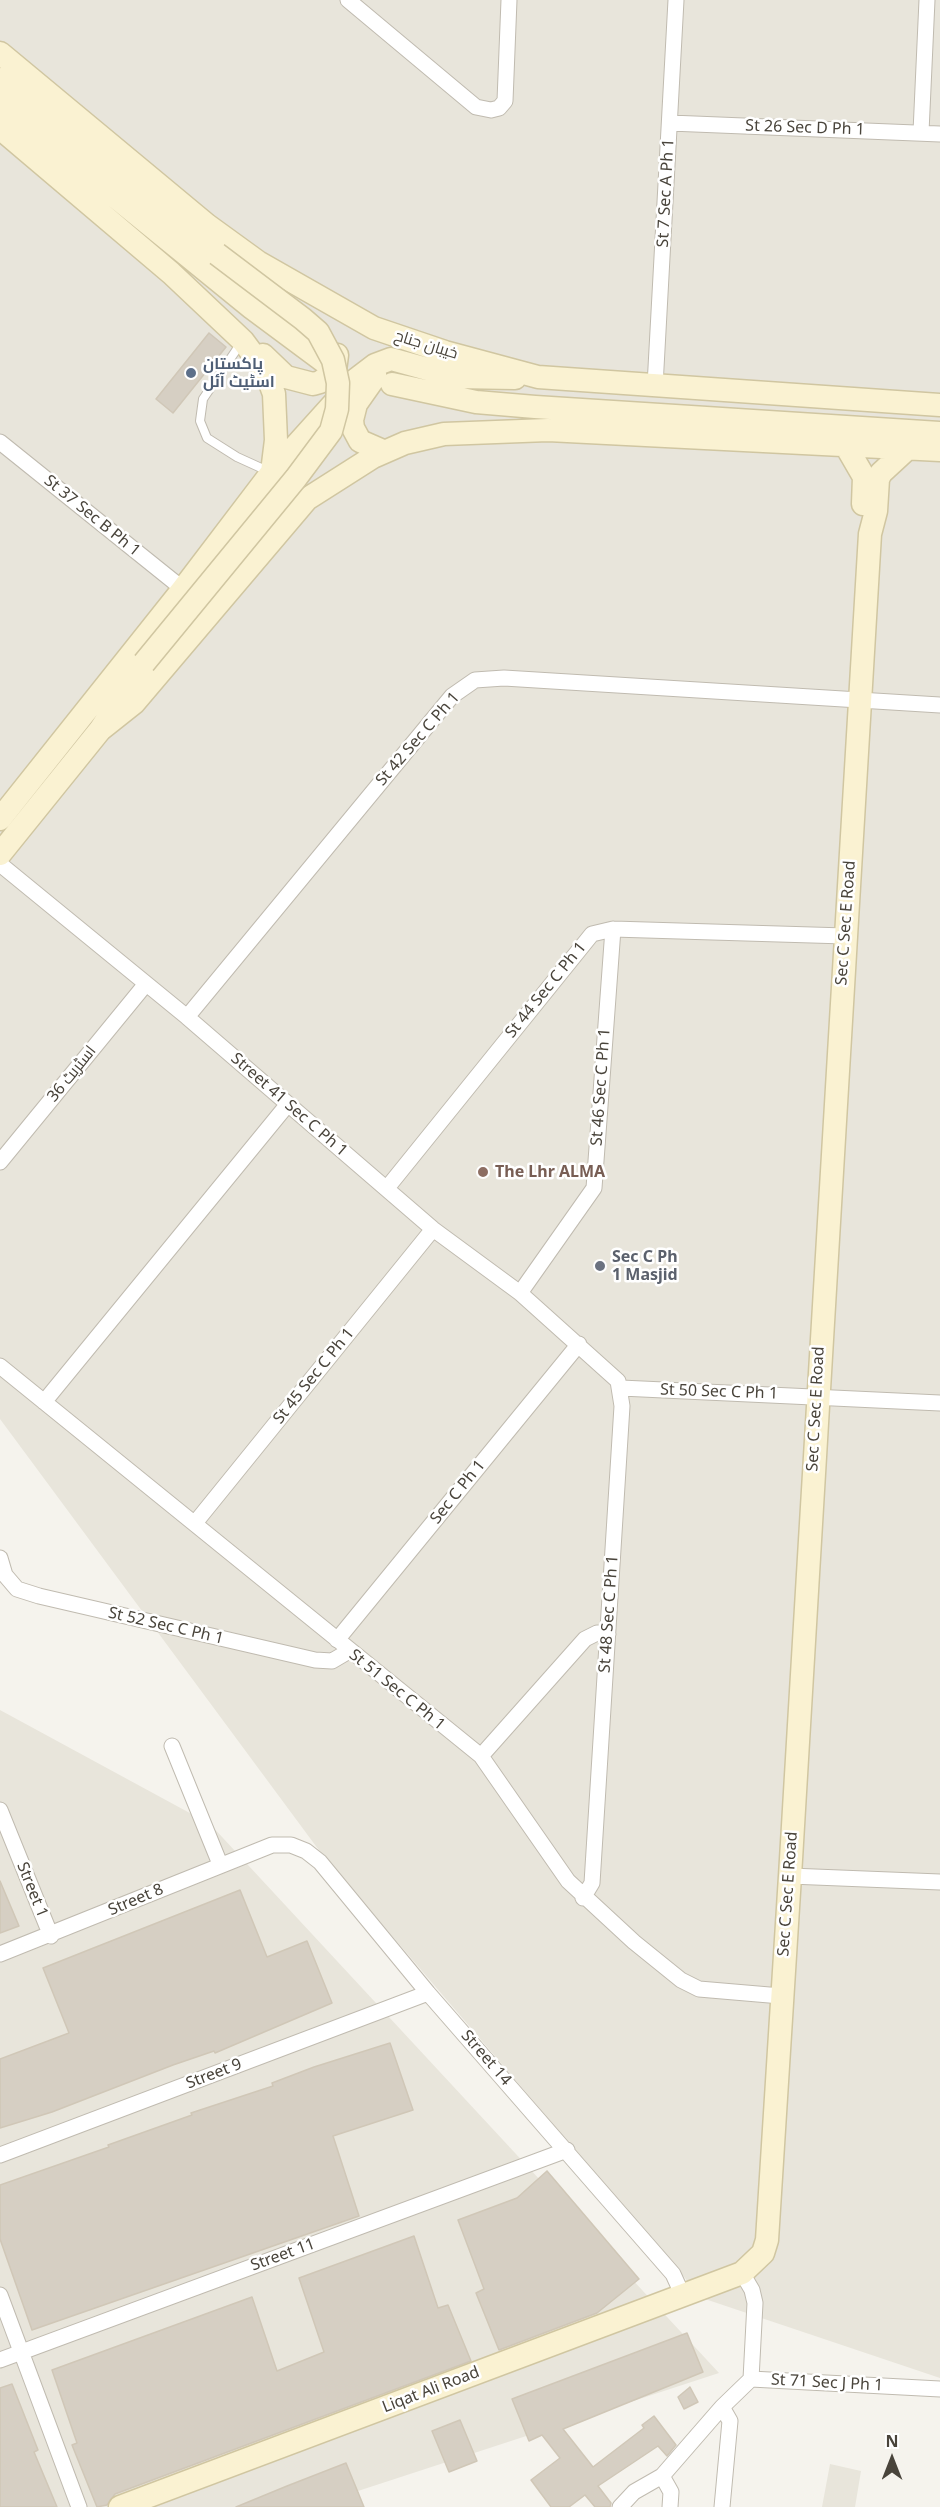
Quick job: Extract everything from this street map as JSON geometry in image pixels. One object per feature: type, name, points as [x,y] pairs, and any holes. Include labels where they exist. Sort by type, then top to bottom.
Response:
[{"type":"main road","name":"خیبان جناح","points":[[0,53],[207,225],[258,262],[374,328],[444,352],[538,377],[940,405]]},
{"type":"main road","points":[[0,79],[51,124],[318,332],[333,360],[338,383],[337,409],[331,431],[296,478],[144,663],[100,730],[0,854]]},
{"type":"main road","points":[[0,103],[252,308],[326,363]]},
{"type":"main road","points":[[0,128],[171,273],[243,341],[266,372],[274,394],[276,440],[272,472]]},
{"type":"main road","points":[[243,341],[258,350],[286,377],[305,383],[320,382],[337,367],[336,349],[323,325],[279,288],[258,262]]},
{"type":"main road","points":[[0,819],[183,589],[272,472],[354,381],[375,365],[391,359],[456,376],[483,379],[538,377]]},
{"type":"main road","points":[[375,365],[375,377],[356,404],[352,428],[360,441],[383,451]]},
{"type":"main road","points":[[392,384],[476,402],[940,433]]},
{"type":"main road","points":[[100,730],[134,703],[307,500],[339,477],[383,451],[444,434],[487,430],[548,430],[940,450]]},
{"type":"main road","name":"Sec C Sec E Road","points":[[846,446],[864,477],[863,512],[870,534]]},
{"type":"main road","name":"Sec C Sec E Road","points":[[742,2273],[763,2253],[767,2240],[870,534],[876,511],[878,479],[907,449]]},
{"type":"main road","name":"Liqat Ali Road","points":[[120,2507],[742,2273]]},
{"type":"street","points":[[348,0],[476,106],[491,110],[499,108],[505,101],[509,0]]},
{"type":"street","name":"St 7 Sec A Ph 1","points":[[655,386],[676,0]]},
{"type":"street","points":[[921,132],[927,0]]},
{"type":"street","name":"St 26 Sec D Ph 1","points":[[670,123],[940,134]]},
{"type":"street","name":"St 37 Sec B Ph 1","points":[[0,442],[183,589]]},
{"type":"street","name":"St 42 Sec C Ph 1","points":[[187,1017],[452,696],[475,680],[504,678],[940,705]]},
{"type":"street","name":"Street 41 Sec C Ph 1","points":[[0,864],[145,985],[187,1017],[433,1229],[520,1293],[579,1344]]},
{"type":"street","name":"St 44 Sec C Ph 1","points":[[387,1188],[592,934],[614,929],[845,936]]},
{"type":"street","name":"St 46 Sec C Ph 1","points":[[520,1293],[594,1188],[614,929]]},
{"type":"street","name":"اسٹریٹ 36","points":[[0,1162],[145,985]]},
{"type":"street","points":[[44,1402],[288,1104]]},
{"type":"street","name":"St 45 Sec C Ph 1","points":[[195,1523],[433,1229]]},
{"type":"street","points":[[579,1344],[612,1374],[621,1388]]},
{"type":"street","name":"Sec C Ph 1","points":[[337,1640],[579,1344]]},
{"type":"street","name":"St 51 Sec C Ph 1","points":[[0,1366],[481,1756],[492,1768],[568,1881],[583,1898],[681,1980],[699,1989],[781,1996]]},
{"type":"street","name":"St 50 Sec C Ph 1","points":[[621,1388],[940,1403]]},
{"type":"street","name":"St 48 Sec C Ph 1","points":[[583,1898],[592,1883],[622,1406],[621,1388]]},
{"type":"street","name":"St 52 Sec C Ph 1","points":[[0,1558],[5,1575],[17,1589],[39,1596],[315,1660],[332,1661],[349,1651]]},
{"type":"street","points":[[481,1756],[585,1639],[597,1633],[608,1634]]},
{"type":"street","points":[[172,1746],[220,1864]]},
{"type":"street","name":"Street 1","points":[[0,1810],[4,1831],[51,1936]]},
{"type":"street","name":"Street 8","points":[[0,1954],[51,1936],[220,1864],[272,1845]]},
{"type":"street","name":"Street 14","points":[[272,1845],[291,1845],[306,1851],[320,1862],[428,1993],[674,2274],[683,2296]]},
{"type":"street","points":[[790,1876],[940,1882]]},
{"type":"street","name":"Street 9","points":[[0,2155],[428,1993]]},
{"type":"street","name":"Street 11","points":[[0,2360],[567,2150]]},
{"type":"street","name":"St 71 Sec J Ph 1","points":[[742,2273],[752,2290],[755,2303],[751,2379],[940,2389]]},
{"type":"street","points":[[0,2295],[79,2507]]},
{"type":"street","points":[[620,2507],[634,2492],[662,2476],[751,2379]]},
{"type":"street","points":[[722,2408],[730,2421],[722,2507]]},
{"type":"street","points":[[662,2476],[671,2492],[670,2507]]},
{"type":"lane","points":[[243,341],[203,399],[200,422],[207,438],[237,458],[272,472]]},
{"type":"shaded area","points":[[0,0],[940,0],[940,2378],[702,2298],[321,1853],[0,1419]]},
{"type":"shaded area","points":[[0,1710],[210,1824],[719,2373],[309,2507],[0,2507]]},
{"type":"shaded area","points":[[830,2464],[861,2471],[855,2507],[822,2507]]},
{"type":"building","name":"پاکستان اسٹیٹ آئل","points":[[209,333],[226,347],[173,413],[156,399]]},
{"type":"building","points":[[0,1881],[19,1926],[0,1933]]},
{"type":"building","points":[[240,1890],[267,1957],[307,1941],[332,2003],[215,2053],[214,2051],[173,2065],[52,2112],[0,2128],[0,2059],[69,2033],[43,1968]]},
{"type":"building","points":[[390,2043],[413,2110],[333,2136],[359,2216],[32,2330],[0,2239],[0,2185],[109,2147],[108,2145],[192,2115],[191,2113],[273,2086],[272,2083],[314,2067]]},
{"type":"building","points":[[547,2171],[639,2279],[597,2313],[499,2350],[476,2293],[484,2289],[458,2220],[517,2198]]},
{"type":"building","points":[[414,2236],[438,2308],[448,2305],[471,2361],[115,2494],[107,2505],[97,2507],[72,2445],[77,2443],[52,2370],[252,2297],[277,2371],[324,2352],[299,2278]]},
{"type":"building","points":[[687,2333],[703,2372],[563,2429],[593,2467],[644,2428],[642,2425],[654,2416],[676,2445],[667,2456],[658,2446],[598,2486],[611,2503],[610,2507],[595,2507],[585,2495],[569,2507],[551,2507],[531,2480],[560,2458],[542,2435],[529,2441],[512,2399]]},
{"type":"building","points":[[12,2384],[38,2450],[34,2452],[57,2507],[0,2507],[0,2388]]},
{"type":"building","points":[[690,2387],[698,2402],[684,2409],[678,2397]]},
{"type":"building","points":[[460,2420],[477,2461],[449,2472],[432,2431]]},
{"type":"building","points":[[346,2463],[364,2507],[236,2507],[287,2486]]},
{"type":"place","name":"پاکستان اسٹیٹ آئل","points":[[191,373]]},
{"type":"place","name":"The Lhr ALMA","points":[[483,1172]]},
{"type":"place","name":"Sec C Ph 1 Masjid","points":[[600,1266]]}]
